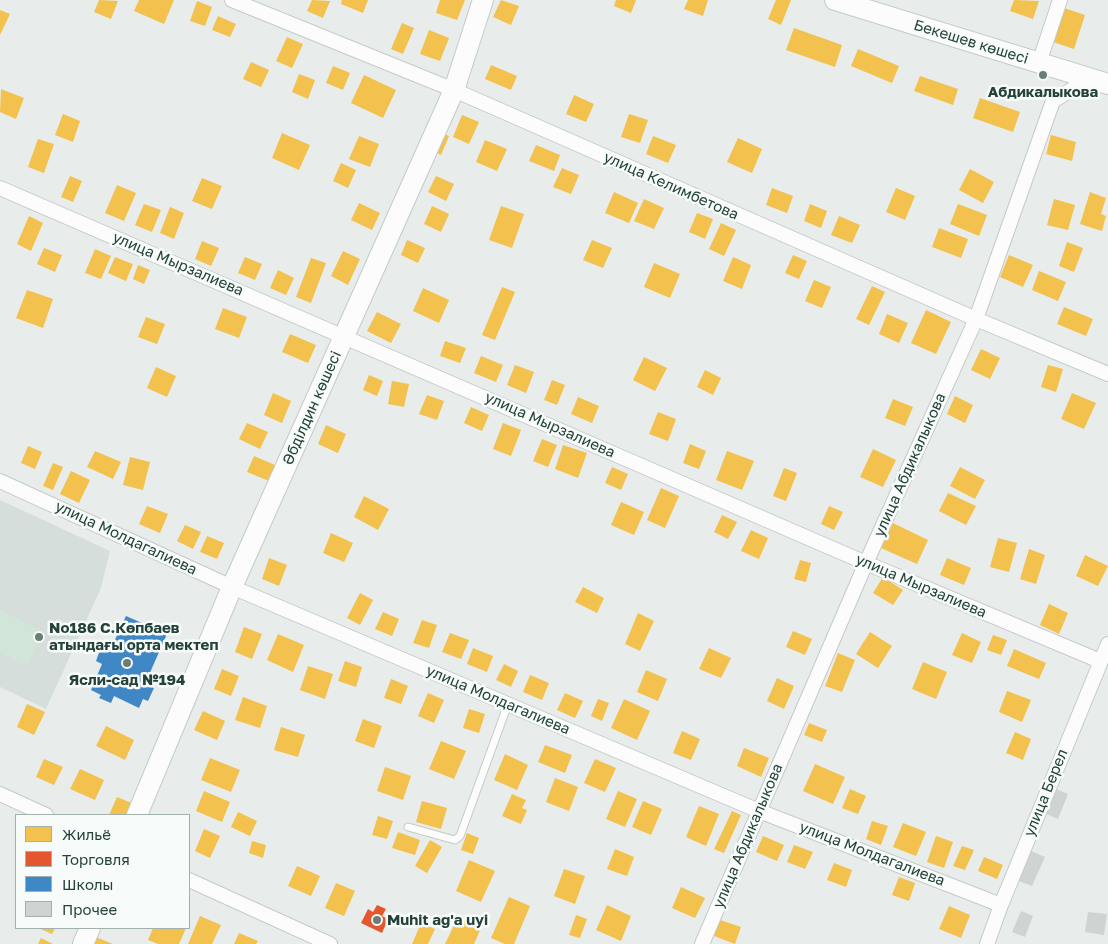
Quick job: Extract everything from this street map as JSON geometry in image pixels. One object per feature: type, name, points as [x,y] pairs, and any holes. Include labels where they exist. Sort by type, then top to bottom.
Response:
[{"type":"main road","name":"Әбділдин көшесі","points":[[137,814],[232,588],[454,90],[483,0]]},
{"type":"main road","name":"Бекешев көшесі","points":[[835,0],[869,5],[1098,82]]},
{"type":"main road","points":[[83,944],[90,929]]},
{"type":"street","name":"улица Келимбетова","points":[[232,0],[454,90],[976,319],[1108,374]]},
{"type":"street","points":[[1039,63],[1060,0]]},
{"type":"street","name":"улица Абдикалыкова","points":[[702,944],[866,563],[976,319],[1053,101],[1098,82]]},
{"type":"street","name":"улица Мырзалиева","points":[[0,188],[866,563],[1100,661]]},
{"type":"street","name":"улица Молдагалиева","points":[[0,481],[232,588],[759,811],[1001,905]]},
{"type":"street","name":"улица Берел","points":[[987,944],[1001,905],[1108,644]]},
{"type":"street","points":[[0,794],[44,814]]},
{"type":"street","points":[[190,880],[330,944]]},
{"type":"lane","points":[[408,827],[455,840],[460,836],[508,704]]},
{"type":"shaded area","name":"No186 С.Көпбаев атындағы орта мектеп","points":[[0,500],[110,551],[101,588],[46,709],[0,687]]},
{"type":"green space","points":[[0,610],[43,631],[27,665],[0,652]]},
{"type":"building: Жильё","points":[[99,0],[118,1],[111,19],[94,12]]},
{"type":"building: Жильё","points":[[139,0],[174,0],[164,24],[134,11]]},
{"type":"building: Жильё","points":[[312,0],[330,1],[323,18],[307,11]]},
{"type":"building: Жильё","points":[[342,0],[368,0],[363,13],[341,4]]},
{"type":"building: Жильё","points":[[440,0],[465,0],[457,20],[436,13]]},
{"type":"building: Жильё","points":[[501,0],[519,6],[511,25],[493,17]]},
{"type":"building: Жильё","points":[[616,0],[636,0],[631,13],[614,6]]},
{"type":"building: Жильё","points":[[688,0],[708,0],[703,16],[684,9]]},
{"type":"building: Жильё","points":[[776,0],[791,0],[781,25],[768,19]]},
{"type":"building: Жильё","points":[[1014,0],[1039,1],[1033,19],[1010,11]]},
{"type":"building: Жильё","points":[[197,1],[212,7],[205,26],[190,21]]},
{"type":"building: Жильё","points":[[1064,8],[1085,15],[1074,49],[1053,42]]},
{"type":"building: Жильё","points":[[0,10],[10,14],[0,35]]},
{"type":"building: Жильё","points":[[218,16],[236,24],[230,37],[212,30]]},
{"type":"building: Жильё","points":[[402,23],[414,28],[403,54],[391,49]]},
{"type":"building: Жильё","points":[[794,28],[842,45],[835,67],[786,50]]},
{"type":"building: Жильё","points":[[429,30],[449,38],[440,61],[420,54]]},
{"type":"building: Жильё","points":[[287,37],[303,44],[292,68],[276,61]]},
{"type":"building: Жильё","points":[[858,49],[899,66],[892,83],[851,66]]},
{"type":"building: Жильё","points":[[251,62],[269,70],[261,87],[243,79]]},
{"type":"building: Жильё","points":[[491,65],[517,76],[511,90],[485,79]]},
{"type":"building: Жильё","points":[[333,66],[350,73],[343,90],[326,83]]},
{"type":"building: Жильё","points":[[299,74],[315,80],[308,99],[292,92]]},
{"type":"building: Жильё","points":[[364,75],[396,90],[383,118],[351,103]]},
{"type":"building: Жильё","points":[[920,76],[958,89],[953,105],[914,91]]},
{"type":"building: Жильё","points":[[1,89],[24,98],[16,119],[0,112]]},
{"type":"building: Жильё","points":[[574,95],[594,104],[586,122],[566,114]]},
{"type":"building: Жильё","points":[[980,98],[1020,112],[1013,132],[973,118]]},
{"type":"building: Жильё","points":[[63,114],[80,121],[73,142],[55,135]]},
{"type":"building: Жильё","points":[[629,114],[648,120],[640,143],[621,137]]},
{"type":"building: Жильё","points":[[462,115],[479,122],[469,144],[453,137]]},
{"type":"building: Жильё","points":[[440,132],[449,136],[441,155],[432,151]]},
{"type":"building: Жильё","points":[[282,133],[310,145],[299,170],[272,158]]},
{"type":"building: Жильё","points":[[1051,135],[1076,142],[1072,161],[1046,154]]},
{"type":"building: Жильё","points":[[359,136],[379,144],[370,167],[349,159]]},
{"type":"building: Жильё","points":[[653,136],[676,145],[668,163],[646,154]]},
{"type":"building: Жильё","points":[[738,138],[762,149],[752,173],[727,162]]},
{"type":"building: Жильё","points":[[38,139],[54,144],[44,173],[28,167]]},
{"type":"building: Жильё","points":[[485,140],[507,149],[497,171],[476,162]]},
{"type":"building: Жильё","points":[[536,145],[560,155],[554,171],[529,161]]},
{"type":"building: Жильё","points":[[341,163],[356,170],[348,188],[333,181]]},
{"type":"building: Жильё","points":[[562,168],[579,175],[571,194],[553,187]]},
{"type":"building: Жильё","points":[[970,169],[994,182],[983,203],[959,190]]},
{"type":"building: Жильё","points":[[70,176],[82,181],[73,202],[61,197]]},
{"type":"building: Жильё","points":[[436,176],[454,184],[446,201],[428,192]]},
{"type":"building: Жильё","points":[[202,178],[222,186],[212,209],[192,201]]},
{"type":"building: Жильё","points":[[117,185],[136,193],[124,221],[105,213]]},
{"type":"building: Жильё","points":[[772,188],[793,196],[787,213],[766,205]]},
{"type":"building: Жильё","points":[[896,188],[915,196],[905,220],[886,212]]},
{"type":"building: Жильё","points":[[614,192],[638,203],[629,223],[605,213]]},
{"type":"building: Жильё","points":[[1090,192],[1106,198],[1101,214],[1106,216],[1102,231],[1080,224]]},
{"type":"building: Жильё","points":[[644,199],[664,208],[654,229],[634,221]]},
{"type":"building: Жильё","points":[[1054,199],[1075,205],[1068,230],[1047,225]]},
{"type":"building: Жильё","points":[[359,203],[380,213],[372,230],[351,220]]},
{"type":"building: Жильё","points":[[144,204],[161,210],[152,232],[135,225]]},
{"type":"building: Жильё","points":[[810,204],[827,211],[821,228],[804,221]]},
{"type":"building: Жильё","points":[[958,204],[987,215],[979,236],[950,224]]},
{"type":"building: Жильё","points":[[432,206],[449,214],[441,232],[424,224]]},
{"type":"building: Жильё","points":[[501,206],[524,214],[512,248],[489,240]]},
{"type":"building: Жильё","points":[[170,207],[184,213],[174,239],[160,233]]},
{"type":"building: Жильё","points":[[697,213],[713,219],[705,239],[689,232]]},
{"type":"building: Жильё","points":[[29,216],[43,223],[31,251],[17,244]]},
{"type":"building: Жильё","points":[[839,216],[860,225],[852,243],[831,235]]},
{"type":"building: Жильё","points":[[721,223],[736,230],[724,256],[709,249]]},
{"type":"building: Жильё","points":[[939,228],[968,239],[961,258],[932,247]]},
{"type":"building: Жильё","points":[[407,240],[425,248],[418,263],[401,255]]},
{"type":"building: Жильё","points":[[592,240],[612,248],[603,268],[583,260]]},
{"type":"building: Жильё","points":[[202,241],[219,248],[211,266],[195,259]]},
{"type":"building: Жильё","points":[[1067,242],[1083,248],[1074,272],[1059,266]]},
{"type":"building: Жильё","points":[[44,248],[62,255],[55,272],[37,264]]},
{"type":"building: Жильё","points":[[95,249],[111,256],[101,279],[85,273]]},
{"type":"building: Жильё","points":[[343,251],[360,259],[348,285],[331,276]]},
{"type":"building: Жильё","points":[[793,255],[807,261],[799,279],[785,273]]},
{"type":"building: Жильё","points":[[1009,255],[1033,265],[1023,287],[1000,277]]},
{"type":"building: Жильё","points":[[115,257],[133,264],[126,281],[108,273]]},
{"type":"building: Жильё","points":[[245,257],[262,264],[255,280],[238,273]]},
{"type":"building: Жильё","points":[[733,257],[751,265],[742,289],[723,281]]},
{"type":"building: Жильё","points":[[311,258],[326,263],[311,303],[296,297]]},
{"type":"building: Жильё","points":[[654,263],[680,274],[670,298],[644,287]]},
{"type":"building: Жильё","points":[[138,265],[150,270],[144,284],[133,279]]},
{"type":"building: Жильё","points":[[278,270],[294,278],[286,295],[270,288]]},
{"type":"building: Жильё","points":[[1039,271],[1066,282],[1058,301],[1032,290]]},
{"type":"building: Жильё","points":[[814,280],[831,287],[822,308],[805,301]]},
{"type":"building: Жильё","points":[[872,286],[885,292],[869,325],[856,319]]},
{"type":"building: Жильё","points":[[502,287],[515,292],[495,340],[482,335]]},
{"type":"building: Жильё","points":[[423,288],[449,300],[439,323],[413,311]]},
{"type":"building: Жильё","points":[[27,290],[53,299],[43,328],[16,318]]},
{"type":"building: Жильё","points":[[1064,307],[1093,319],[1086,336],[1057,324]]},
{"type":"building: Жильё","points":[[223,308],[247,317],[239,338],[215,329]]},
{"type":"building: Жильё","points":[[926,310],[951,322],[936,354],[911,343]]},
{"type":"building: Жильё","points":[[377,312],[401,324],[391,343],[367,331]]},
{"type":"building: Жильё","points":[[887,314],[908,323],[899,343],[879,334]]},
{"type":"building: Жильё","points":[[146,317],[165,324],[157,344],[138,337]]},
{"type":"building: Жильё","points":[[290,334],[316,345],[308,363],[282,352]]},
{"type":"building: Жильё","points":[[445,341],[466,348],[460,363],[440,356]]},
{"type":"building: Жильё","points":[[981,349],[1000,358],[990,379],[971,370]]},
{"type":"building: Жильё","points":[[481,356],[503,365],[496,382],[474,373]]},
{"type":"building: Жильё","points":[[644,357],[667,368],[655,391],[633,380]]},
{"type":"building: Жильё","points":[[515,365],[534,372],[526,393],[507,385]]},
{"type":"building: Жильё","points":[[1048,365],[1063,369],[1056,392],[1041,387]]},
{"type":"building: Жильё","points":[[156,367],[176,376],[167,397],[147,388]]},
{"type":"building: Жильё","points":[[705,370],[721,378],[713,395],[697,387]]},
{"type":"building: Жильё","points":[[369,375],[383,381],[377,396],[363,390]]},
{"type":"building: Жильё","points":[[552,380],[565,385],[557,405],[544,400]]},
{"type":"building: Жильё","points":[[392,381],[409,384],[404,407],[388,404]]},
{"type":"building: Жильё","points":[[273,393],[291,401],[282,423],[264,415]]},
{"type":"building: Жильё","points":[[1072,393],[1096,403],[1084,429],[1061,419]]},
{"type":"building: Жильё","points":[[427,395],[444,401],[437,420],[419,414]]},
{"type":"building: Жильё","points":[[955,396],[973,405],[965,423],[947,414]]},
{"type":"building: Жильё","points":[[578,397],[599,406],[592,423],[571,414]]},
{"type":"building: Жильё","points":[[893,399],[913,407],[905,426],[885,418]]},
{"type":"building: Жильё","points":[[471,407],[489,415],[482,431],[464,423]]},
{"type":"building: Жильё","points":[[658,412],[676,419],[668,441],[649,434]]},
{"type":"building: Жильё","points":[[247,423],[268,432],[260,449],[239,439]]},
{"type":"building: Жильё","points":[[503,423],[521,430],[511,456],[493,449]]},
{"type":"building: Жильё","points":[[326,425],[346,434],[338,453],[318,444]]},
{"type":"building: Жильё","points":[[542,439],[557,445],[548,467],[533,461]]},
{"type":"building: Жильё","points":[[690,444],[706,451],[699,469],[683,463]]},
{"type":"building: Жильё","points":[[563,445],[587,453],[578,478],[555,469]]},
{"type":"building: Жильё","points":[[28,446],[42,452],[35,469],[21,463]]},
{"type":"building: Жильё","points":[[873,449],[896,460],[883,487],[860,477]]},
{"type":"building: Жильё","points":[[95,451],[121,462],[113,479],[87,467]]},
{"type":"building: Жильё","points":[[727,451],[754,461],[742,490],[716,480]]},
{"type":"building: Жильё","points":[[254,456],[275,465],[269,481],[247,472]]},
{"type":"building: Жильё","points":[[130,457],[150,462],[143,490],[123,485]]},
{"type":"building: Жильё","points":[[53,463],[63,467],[53,490],[43,486]]},
{"type":"building: Жильё","points":[[612,467],[628,474],[621,490],[605,483]]},
{"type":"building: Жильё","points":[[960,467],[985,480],[975,499],[950,486]]},
{"type":"building: Жильё","points":[[784,468],[797,473],[786,501],[773,496]]},
{"type":"building: Жильё","points":[[71,471],[90,480],[79,503],[60,494]]},
{"type":"building: Жильё","points":[[661,488],[679,496],[665,528],[647,520]]},
{"type":"building: Жильё","points":[[948,493],[976,506],[966,525],[939,511]]},
{"type":"building: Жильё","points":[[364,496],[389,509],[378,530],[354,517]]},
{"type":"building: Жильё","points":[[621,502],[644,512],[634,535],[611,525]]},
{"type":"building: Жильё","points":[[147,506],[168,514],[160,533],[139,524]]},
{"type":"building: Жильё","points":[[829,506],[843,512],[834,530],[821,524]]},
{"type":"building: Жильё","points":[[722,515],[737,522],[728,539],[714,532]]},
{"type":"building: Жильё","points":[[893,523],[928,540],[917,564],[881,548]]},
{"type":"building: Жильё","points":[[185,525],[201,532],[193,549],[177,541]]},
{"type":"building: Жильё","points":[[751,530],[768,538],[759,559],[741,551]]},
{"type":"building: Жильё","points":[[331,533],[353,543],[344,562],[323,553]]},
{"type":"building: Жильё","points":[[207,536],[224,543],[217,559],[200,552]]},
{"type":"building: Жильё","points":[[998,538],[1017,543],[1009,572],[990,567]]},
{"type":"building: Жильё","points":[[1029,549],[1045,555],[1036,584],[1020,579]]},
{"type":"building: Жильё","points":[[1085,555],[1108,566],[1098,586],[1076,576]]},
{"type":"building: Жильё","points":[[269,558],[287,565],[279,586],[262,579]]},
{"type":"building: Жильё","points":[[947,558],[971,568],[964,585],[940,575]]},
{"type":"building: Жильё","points":[[800,560],[811,563],[806,582],[794,579]]},
{"type":"building: Жильё","points":[[883,577],[903,590],[893,605],[873,593]]},
{"type":"building: Жильё","points":[[583,587],[604,598],[597,613],[575,602]]},
{"type":"building: Жильё","points":[[360,593],[373,600],[360,625],[347,618]]},
{"type":"building: Жильё","points":[[1049,604],[1068,613],[1059,634],[1040,625]]},
{"type":"building: Жильё","points":[[383,612],[399,619],[392,636],[375,629]]},
{"type":"building: Жильё","points":[[638,613],[654,621],[640,651],[625,644]]},
{"type":"building: Жильё","points":[[422,620],[437,625],[429,648],[413,643]]},
{"type":"building: Жильё","points":[[244,627],[262,634],[252,659],[235,652]]},
{"type":"building: Жильё","points":[[793,631],[812,639],[805,655],[786,647]]},
{"type":"building: Жильё","points":[[870,632],[892,646],[878,668],[856,654]]},
{"type":"building: Жильё","points":[[450,633],[469,640],[461,659],[442,652]]},
{"type":"building: Жильё","points":[[962,633],[981,642],[972,663],[952,655]]},
{"type":"building: Жильё","points":[[278,634],[304,645],[293,672],[267,660]]},
{"type":"building: Жильё","points":[[993,635],[1007,640],[1001,655],[987,650]]},
{"type":"building: Жильё","points":[[473,648],[493,656],[487,672],[467,664]]},
{"type":"building: Жильё","points":[[709,648],[731,658],[721,678],[699,669]]},
{"type":"building: Жильё","points":[[1014,649],[1046,663],[1039,679],[1007,666]]},
{"type":"building: Жильё","points":[[838,653],[855,660],[842,692],[825,686]]},
{"type":"building: Жильё","points":[[345,661],[362,667],[356,687],[338,681]]},
{"type":"building: Жильё","points":[[923,662],[947,672],[936,699],[912,689]]},
{"type":"building: Жильё","points":[[504,664],[518,671],[511,687],[496,680]]},
{"type":"building: Жильё","points":[[308,666],[333,674],[325,699],[300,690]]},
{"type":"building: Жильё","points":[[222,669],[239,676],[231,696],[214,689]]},
{"type":"building: Жильё","points":[[646,670],[667,679],[658,701],[637,692]]},
{"type":"building: Жильё","points":[[530,675],[549,683],[542,700],[523,692]]},
{"type":"building: Жильё","points":[[777,678],[794,686],[784,709],[767,701]]},
{"type":"building: Жильё","points":[[391,679],[408,686],[401,704],[384,698]]},
{"type":"building: Жильё","points":[[1007,691],[1031,700],[1022,722],[999,712]]},
{"type":"building: Жильё","points":[[428,693],[444,700],[434,723],[418,716]]},
{"type":"building: Жильё","points":[[565,693],[583,701],[575,718],[557,710]]},
{"type":"building: Жильё","points":[[243,697],[267,706],[260,728],[235,720]]},
{"type":"building: Жильё","points":[[598,699],[609,703],[602,721],[591,716]]},
{"type":"building: Жильё","points":[[624,699],[650,711],[637,740],[611,728]]},
{"type":"building: Жильё","points":[[27,704],[45,712],[34,735],[17,727]]},
{"type":"building: Жильё","points":[[469,709],[485,714],[479,733],[463,728]]},
{"type":"building: Жильё","points":[[203,711],[225,721],[217,740],[194,730]]},
{"type":"building: Жильё","points":[[363,719],[382,726],[374,748],[355,741]]},
{"type":"building: Жильё","points":[[809,723],[827,730],[822,742],[804,735]]},
{"type":"building: Жильё","points":[[106,726],[134,740],[125,760],[96,746]]},
{"type":"building: Жильё","points":[[281,727],[305,735],[298,757],[274,750]]},
{"type":"building: Жильё","points":[[682,731],[700,739],[691,760],[673,753]]},
{"type":"building: Жильё","points":[[1015,732],[1031,739],[1023,760],[1006,753]]},
{"type":"building: Жильё","points":[[441,741],[466,751],[454,779],[429,769]]},
{"type":"building: Жильё","points":[[545,745],[572,755],[565,773],[538,762]]},
{"type":"building: Жильё","points":[[744,748],[769,758],[761,777],[737,766]]},
{"type":"building: Жильё","points":[[505,754],[528,765],[517,790],[494,780]]},
{"type":"building: Жильё","points":[[210,758],[240,770],[231,792],[201,780]]},
{"type":"building: Жильё","points":[[44,759],[63,767],[54,785],[36,777]]},
{"type":"building: Жильё","points":[[595,759],[616,768],[605,792],[584,783]]},
{"type":"building: Жильё","points":[[815,764],[845,777],[833,804],[803,791]]},
{"type":"building: Жильё","points":[[385,767],[411,776],[403,800],[377,791]]},
{"type":"building: Жильё","points":[[80,769],[104,780],[95,800],[70,789]]},
{"type":"building: Жильё","points":[[555,778],[578,787],[569,811],[546,802]]},
{"type":"building: Жильё","points":[[850,789],[866,796],[858,814],[842,808]]},
{"type":"building: Жильё","points":[[204,791],[230,802],[222,822],[196,811]]},
{"type":"building: Жильё","points":[[618,791],[637,799],[625,827],[606,819]]},
{"type":"building: Жильё","points":[[512,794],[526,800],[522,808],[527,810],[521,824],[502,816]]},
{"type":"building: Жильё","points":[[117,797],[134,804],[130,814],[109,814]]},
{"type":"building: Жильё","points":[[422,801],[447,808],[441,829],[416,822]]},
{"type":"building: Жильё","points":[[643,801],[662,809],[651,835],[632,827]]},
{"type":"building: Жильё","points":[[699,806],[719,814],[706,846],[686,837]]},
{"type":"building: Жильё","points":[[732,811],[741,815],[724,853],[714,849]]},
{"type":"building: Жильё","points":[[238,812],[257,821],[250,836],[231,827]]},
{"type":"building: Жильё","points":[[378,816],[393,821],[387,839],[372,835]]},
{"type":"building: Жильё","points":[[872,821],[888,826],[881,845],[866,839]]},
{"type":"building: Жильё","points":[[903,823],[926,832],[916,856],[893,847]]},
{"type":"building: Жильё","points":[[204,829],[220,836],[210,858],[195,851]]},
{"type":"building: Жильё","points":[[398,832],[420,840],[415,855],[392,848]]},
{"type":"building: Жильё","points":[[467,833],[479,838],[473,854],[461,850]]},
{"type":"building: Жильё","points":[[763,836],[784,845],[777,861],[756,852]]},
{"type":"building: Жильё","points":[[936,836],[953,842],[944,868],[927,862]]},
{"type":"building: Жильё","points":[[430,840],[442,847],[427,873],[415,866]]},
{"type":"building: Жильё","points":[[252,841],[266,845],[263,858],[249,853]]},
{"type":"building: Жильё","points":[[794,845],[813,852],[805,869],[787,862]]},
{"type":"building: Жильё","points":[[962,846],[974,850],[965,870],[953,866]]},
{"type":"building: Жильё","points":[[615,849],[634,857],[627,876],[607,869]]},
{"type":"building: Жильё","points":[[984,857],[1003,865],[997,879],[978,871]]},
{"type":"building: Жильё","points":[[469,860],[495,871],[481,902],[456,891]]},
{"type":"building: Жильё","points":[[834,863],[852,870],[846,887],[827,880]]},
{"type":"building: Жильё","points":[[297,866],[320,876],[311,896],[288,886]]},
{"type":"building: Жильё","points":[[564,869],[585,876],[575,904],[554,896]]},
{"type":"building: Жильё","points":[[899,877],[915,883],[909,901],[892,895]]},
{"type":"building: Жильё","points":[[336,883],[355,891],[344,916],[325,908]]},
{"type":"building: Жильё","points":[[681,887],[705,898],[695,918],[672,908]]},
{"type":"building: Жильё","points":[[509,897],[530,906],[514,944],[505,944],[491,938]]},
{"type":"building: Жильё","points":[[607,905],[631,916],[621,941],[596,930]]},
{"type":"building: Жильё","points":[[949,906],[970,915],[961,938],[939,929]]},
{"type":"building: Жильё","points":[[576,915],[587,919],[580,938],[569,935]]},
{"type":"building: Жильё","points":[[200,916],[221,925],[212,944],[188,944]]},
{"type":"building: Жильё","points":[[458,917],[481,928],[474,944],[445,944]]},
{"type":"building: Жильё","points":[[720,920],[741,927],[735,944],[714,936]]},
{"type":"building: Жильё","points":[[421,923],[435,929],[428,944],[412,944]]},
{"type":"building: Жильё","points":[[40,929],[54,929],[52,934]]},
{"type":"building: Жильё","points":[[153,929],[186,929],[179,944],[158,944],[148,940]]},
{"type":"building: Жильё","points":[[239,933],[258,941],[256,944],[234,944]]},
{"type":"building: Жильё","points":[[96,937],[113,944],[93,944]]},
{"type":"building: Жильё","points":[[41,938],[53,944],[38,944]]},
{"type":"building: Торговля","points":[[377,905],[386,909],[382,916],[388,919],[382,933],[361,923],[368,909],[373,912]]},
{"type":"building: Школы","name":"Ясли-сад №194","points":[[126,616],[167,634],[145,684],[154,688],[148,701],[143,699],[139,708],[114,696],[111,703],[99,698],[101,695],[91,690],[102,664],[96,661],[100,650],[104,652],[108,642],[113,644]]},
{"type":"building: Прочее","points":[[1054,788],[1068,794],[1058,819],[1044,813]]},
{"type":"building: Прочее","points":[[1029,850],[1045,857],[1032,886],[1016,880]]},
{"type":"building: Прочее","points":[[1021,911],[1033,916],[1025,937],[1012,932]]},
{"type":"building: Прочее","points":[[1088,912],[1107,914],[1104,935],[1085,932]]},
{"type":"place","name":"Абдикалыкова","points":[[1043,75]]},
{"type":"place","name":"No186 С.Көпбаев атындағы орта мектеп","points":[[39,637]]},
{"type":"place","name":"Ясли-сад №194","points":[[127,663]]},
{"type":"place","name":"Muhit ag'a uyi","points":[[377,920]]}]
